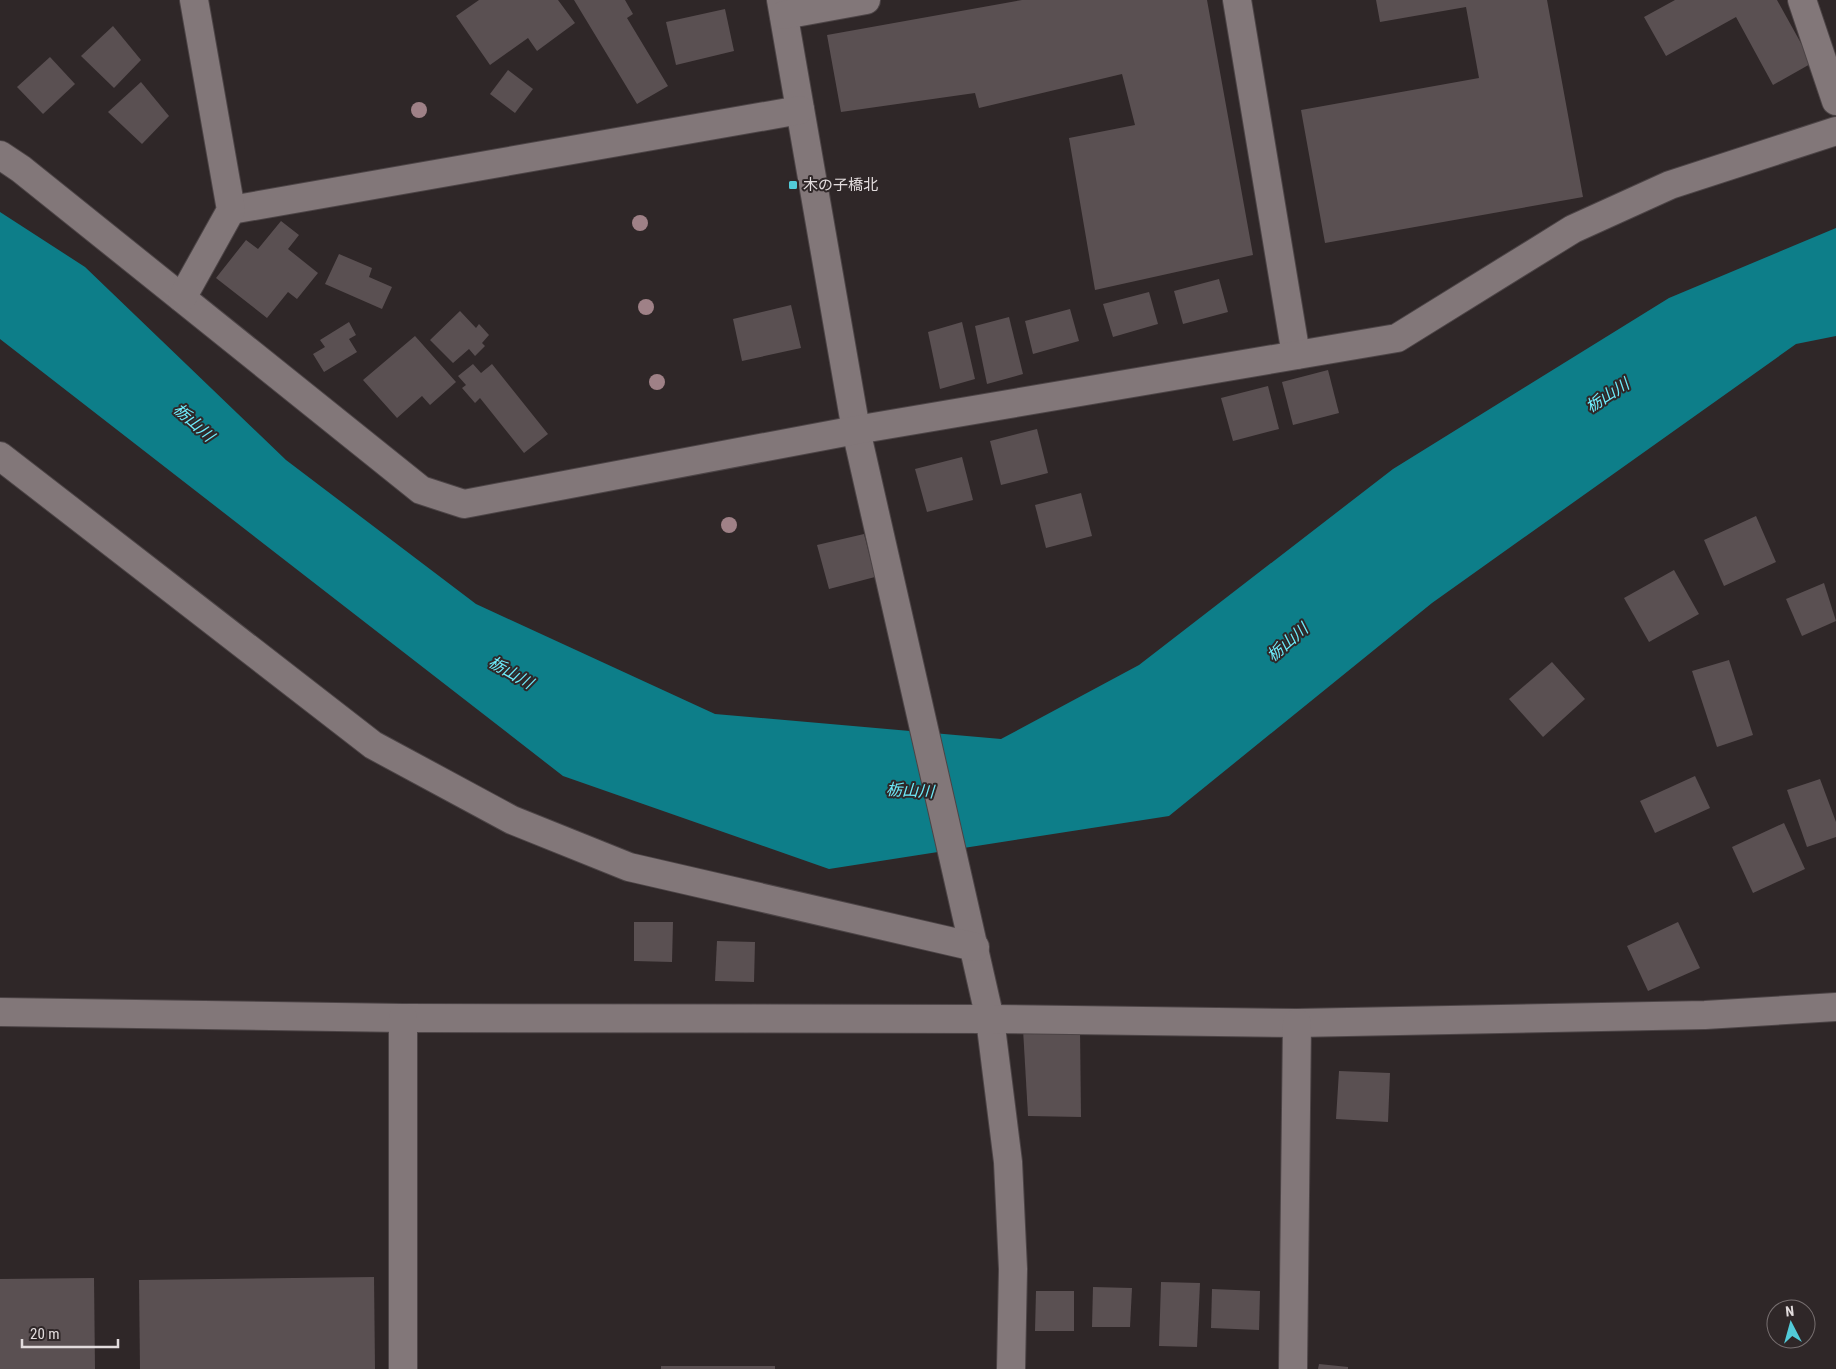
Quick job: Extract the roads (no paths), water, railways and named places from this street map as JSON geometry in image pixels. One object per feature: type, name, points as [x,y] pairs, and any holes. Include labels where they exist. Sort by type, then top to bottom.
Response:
[{"type":"street","points":[[182,298],[231,210],[194,0]]},
{"type":"street","points":[[866,0],[783,8],[856,430],[990,1019],[1008,1162],[1013,1269],[1011,1369]]},
{"type":"street","points":[[1237,0],[1296,355]]},
{"type":"street","points":[[1802,0],[1836,101]]},
{"type":"street","points":[[231,210],[800,110]]},
{"type":"street","points":[[0,155],[21,169],[421,490],[464,504],[856,430],[1397,338],[1573,229],[1670,185],[1836,131]]},
{"type":"street","points":[[0,456],[373,745],[512,820],[629,867],[975,947]]},
{"type":"street","points":[[0,1012],[403,1018],[990,1019],[1297,1023],[1705,1016],[1836,1007]]},
{"type":"street","points":[[403,1018],[403,1369]]},
{"type":"street","points":[[1293,1369],[1297,1023]]},
{"type":"water","name":"栃山川","points":[[0,212],[85,267],[286,460],[476,604],[715,714],[1001,739],[1139,665],[1393,469],[1669,298],[1836,228],[1836,336],[1796,344],[1432,603],[1169,816],[829,869],[563,776],[0,339]]},
{"type":"place","name":"木の子橋北","points":[[793,185]]}]
